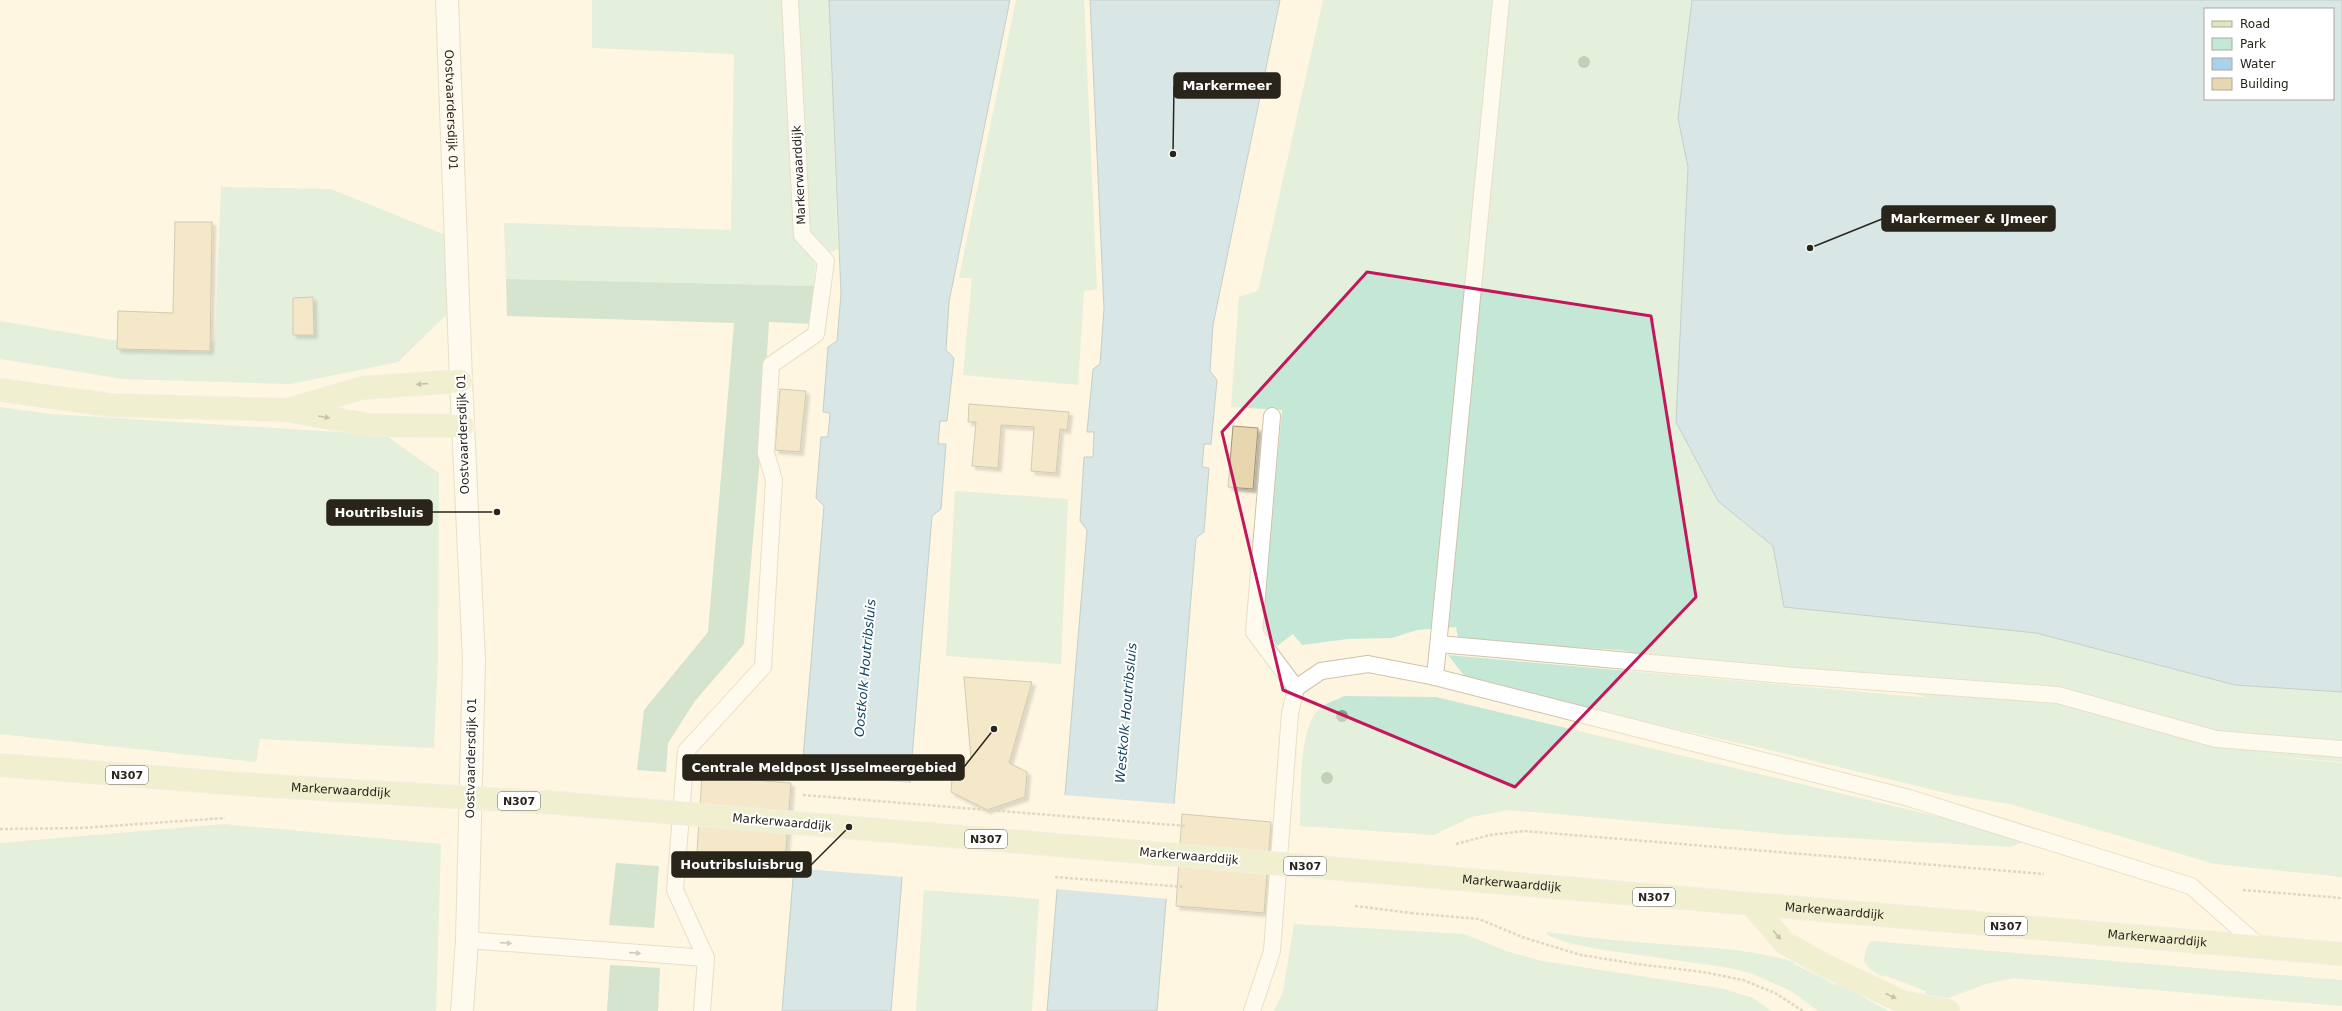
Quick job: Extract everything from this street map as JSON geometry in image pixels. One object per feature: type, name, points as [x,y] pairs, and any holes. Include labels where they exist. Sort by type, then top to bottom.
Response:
[{"type":"main road","points":[[286,410],[362,388],[461,381]]},
{"type":"main road","points":[[0,390],[109,405],[286,410],[368,425],[463,426]]},
{"type":"main road","name":"Markerwaarddijk","points":[[0,765],[254,785],[592,806],[2342,954]]},
{"type":"main road","points":[[1752,905],[1785,943],[1820,962],[1903,1002],[1948,1010]]},
{"type":"street","name":"Oostvaardersdijk 01","points":[[447,0],[461,381],[474,660],[467,940],[462,1011]]},
{"type":"lane","name":"Markerwaarddijk","points":[[706,958],[675,890],[686,752],[763,667],[774,480],[766,453],[771,364],[816,334],[826,261],[802,235],[790,0]]},
{"type":"lane","points":[[1435,677],[1501,0]]},
{"type":"lane","points":[[1272,416],[1254,632],[1296,688]]},
{"type":"lane","points":[[1438,644],[1795,676],[2058,695],[2216,740],[2342,749]]},
{"type":"lane","points":[[1252,1011],[1272,950],[1290,713],[1296,688],[1321,671],[1368,664],[1435,677],[1909,798],[2191,886],[2260,947]]},
{"type":"lane","points":[[467,940],[706,958],[702,1011]]},
{"type":"lane","points":[[1948,1010],[1954,1011]]},
{"type":"path","points":[[796,794],[1192,827]]},
{"type":"path","points":[[0,829],[81,828],[231,818]]},
{"type":"path","points":[[1452,846],[1490,836],[1524,831],[2048,874]]},
{"type":"path","points":[[2191,886],[2342,898]]},
{"type":"path","points":[[1411,913],[1479,920],[1522,937],[1581,954],[1637,964],[1703,972],[1742,980],[1775,993],[1803,1011]]},
{"type":"highlighted area","points":[[1367,272],[1651,316],[1696,597],[1515,787],[1283,690],[1222,432]]},
{"type":"green space","points":[[592,0],[829,0],[838,249],[816,258],[814,286],[506,279],[504,223],[731,230],[734,54],[592,48]]},
{"type":"green space","points":[[1016,0],[1084,0],[1097,289],[1084,291],[1078,385],[963,375],[972,278],[959,278]]},
{"type":"green space","points":[[1323,0],[2342,0],[2342,762],[2222,752],[2342,763],[2342,877],[2215,864],[2010,804],[1954,795],[1757,747],[1469,682],[1448,655],[1931,698],[1907,692],[1789,683],[1620,650],[1496,643],[1458,638],[1456,627],[1417,630],[1392,638],[1348,639],[1302,645],[1293,634],[1277,646],[1262,626],[1282,410],[1231,407],[1239,297],[1258,291]]},
{"type":"green space","points":[[221,187],[331,189],[445,235],[448,313],[398,362],[291,384],[123,379],[0,359],[0,321],[112,340],[215,341]]},
{"type":"green space","points":[[506,279],[814,286],[812,324],[769,322],[762,434],[744,644],[695,701],[668,743],[666,772],[637,770],[644,710],[708,632],[734,323],[507,316]]},
{"type":"green space","points":[[0,407],[51,414],[385,435],[439,473],[438,656],[434,748],[260,739],[256,762],[0,734]]},
{"type":"green space","points":[[955,491],[1068,499],[1061,664],[946,656]]},
{"type":"green space","points":[[1344,696],[1436,697],[2032,839],[2010,847],[1793,835],[1509,810],[1471,817],[1434,835],[1300,826],[1302,764],[1307,732],[1312,719],[1319,709]]},
{"type":"green space","points":[[224,824],[441,844],[436,1011],[0,1011],[0,843]]},
{"type":"green space","points":[[616,863],[659,866],[654,928],[609,925]]},
{"type":"green space","points":[[924,890],[1039,899],[1032,1011],[916,1011]]},
{"type":"green space","points":[[1294,924],[1464,934],[1506,951],[1542,961],[1725,989],[1753,998],[1771,1011],[1274,1011],[1283,992]]},
{"type":"green space","points":[[1547,932],[1642,943],[1735,950],[1779,958],[1794,962],[1794,964],[1836,985],[1838,983],[1888,1011],[1818,1011],[1791,991],[1753,974],[1731,968],[1598,949],[1568,943],[1547,935]]},
{"type":"green space","points":[[1871,941],[2342,980],[2342,1006],[2014,978],[1989,983],[1948,998],[1925,994],[1926,991],[1884,975],[1883,977],[1871,970],[1864,962],[1866,948]]},
{"type":"green space","points":[[610,965],[660,968],[658,1011],[607,1011]]},
{"type":"water","name":"Oostkolk Houtribsluis","points":[[829,0],[1010,0],[949,302],[946,350],[954,358],[947,421],[940,421],[938,444],[946,444],[941,509],[932,516],[891,1011],[782,1011],[824,506],[816,498],[821,437],[828,437],[830,413],[823,412],[828,347],[837,341],[841,294]]},
{"type":"water","name":"Westkolk Houtribsluis","points":[[1090,0],[1280,0],[1213,325],[1210,371],[1217,380],[1211,444],[1204,444],[1202,467],[1209,468],[1204,532],[1196,538],[1157,1011],[1047,1011],[1087,530],[1080,521],[1084,457],[1093,457],[1094,432],[1087,432],[1093,369],[1100,364],[1104,309]]},
{"type":"water","points":[[1692,0],[2342,0],[2342,692],[2235,685],[2036,633],[1784,607],[1773,546],[1718,501],[1676,422],[1688,167],[1678,118]]},
{"type":"pier","points":[[800,774],[912,783],[904,877],[792,868]]},
{"type":"pier","points":[[1063,795],[1176,804],[1168,899],[1055,889]]},
{"type":"building","points":[[175,222],[212,222],[210,351],[117,349],[118,311],[173,313]]},
{"type":"building","points":[[313,297],[314,335],[293,335],[293,298]]},
{"type":"building","points":[[780,389],[806,391],[800,452],[775,450]]},
{"type":"building","points":[[969,404],[1069,412],[1067,430],[1060,429],[1056,473],[1031,471],[1034,427],[1001,425],[998,468],[972,466],[976,422],[968,422]]},
{"type":"building","points":[[1233,426],[1258,428],[1253,489],[1228,487]]},
{"type":"building","points":[[964,677],[1032,682],[1009,763],[1027,772],[1025,797],[987,810],[951,792],[953,767],[971,759]]},
{"type":"building","points":[[702,776],[791,783],[784,874],[696,867]]},
{"type":"building","points":[[1182,814],[1271,822],[1264,913],[1176,906]]},
{"type":"place","name":"Markermeer","points":[[1173,154]]},
{"type":"place","name":"Markermeer & IJmeer","points":[[1810,248]]},
{"type":"place","name":"Houtribsluis","points":[[497,512]]},
{"type":"place","name":"Centrale Meldpost IJsselmeergebied","points":[[994,729]]},
{"type":"place","name":"Houtribsluisbrug","points":[[849,827]]}]
